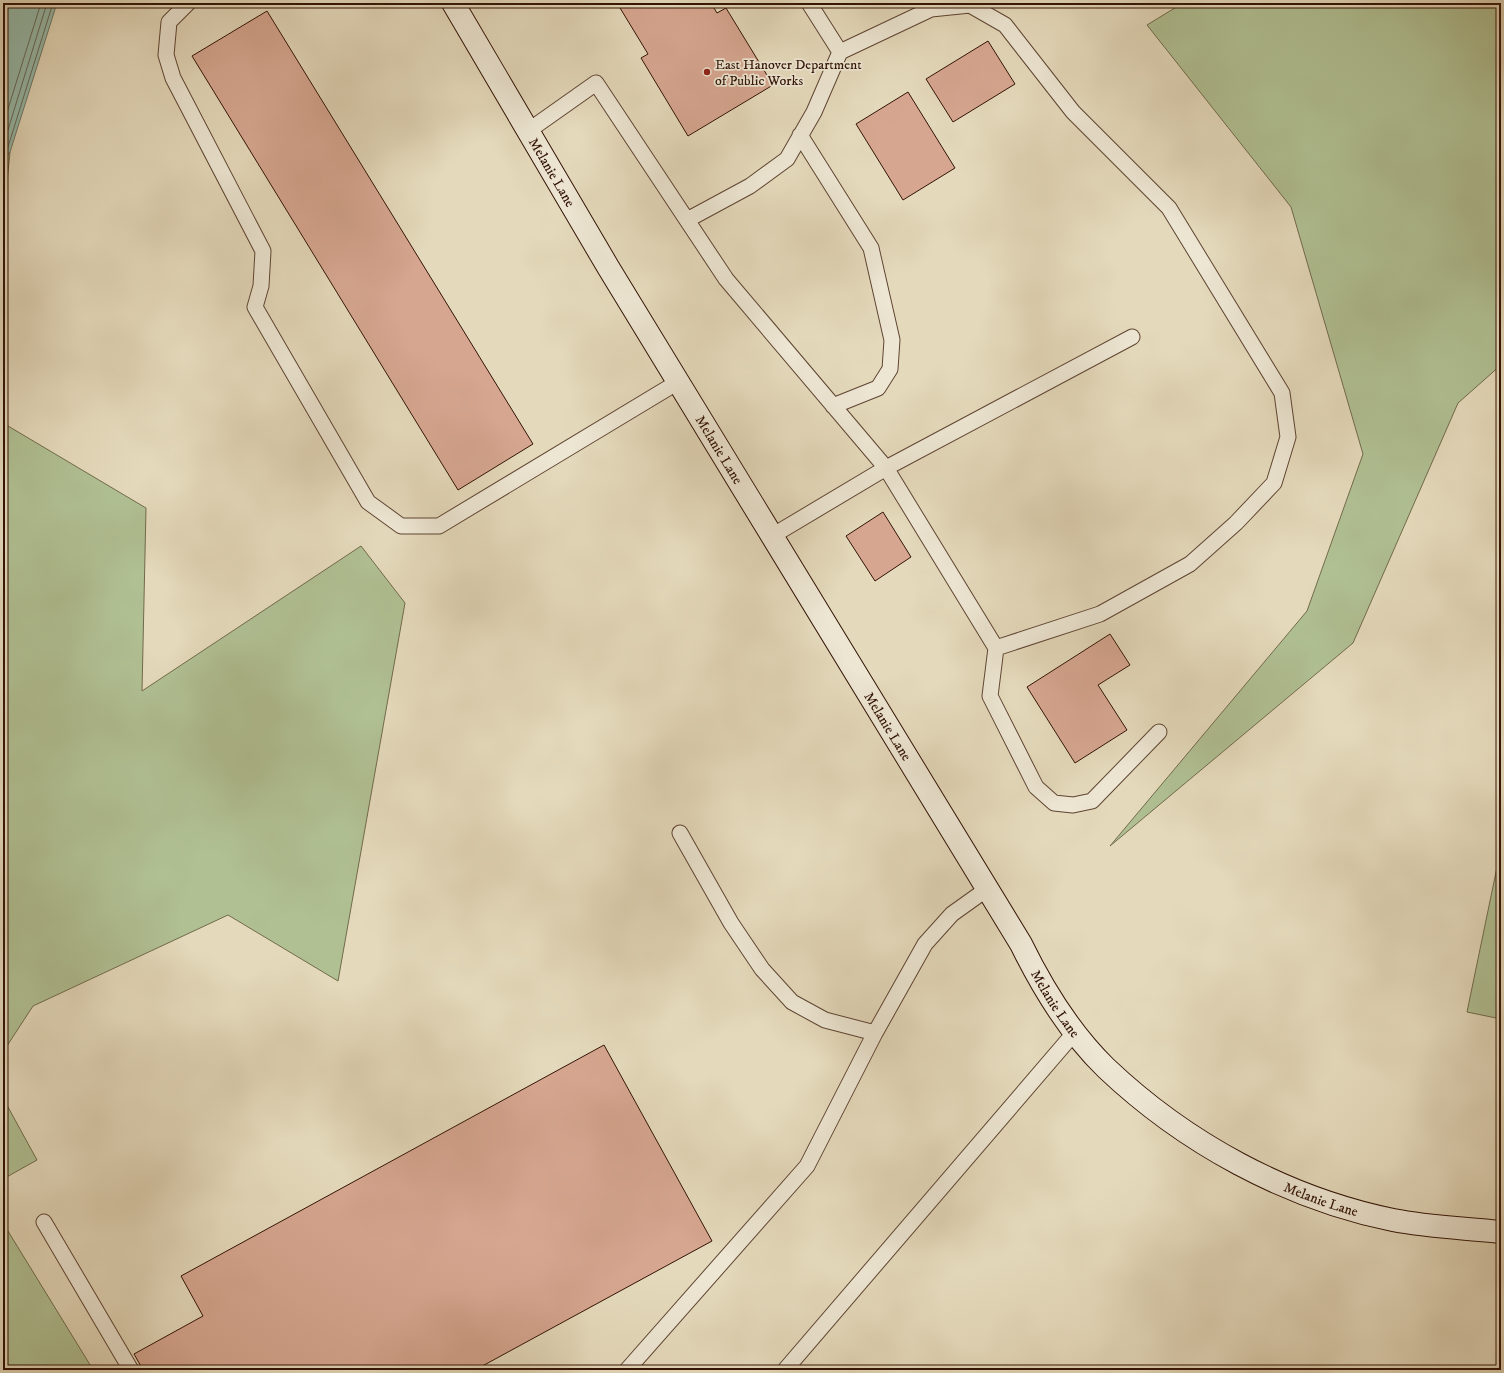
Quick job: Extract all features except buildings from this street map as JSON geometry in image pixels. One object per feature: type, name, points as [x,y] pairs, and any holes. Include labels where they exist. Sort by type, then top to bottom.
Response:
[{"type":"street","name":"Melanie Lane","points":[[453,3],[678,382],[1020,944],[1038,980],[1075,1032],[1105,1067],[1155,1111],[1210,1148],[1264,1177],[1330,1204],[1394,1220],[1501,1232]]},
{"type":"lane","points":[[188,3],[169,22],[166,54],[173,78],[263,251],[261,286],[255,307],[368,502],[401,526],[439,526],[678,382]]},
{"type":"lane","points":[[809,3],[840,52]]},
{"type":"lane","points":[[687,220],[750,186],[787,159],[814,112],[840,52],[931,9],[970,5],[1005,25],[1073,112],[1169,208],[1282,393],[1288,437],[1274,483],[1236,523],[1190,564],[1100,614],[996,648]]},
{"type":"lane","points":[[528,131],[596,83],[726,279],[886,468],[996,648],[990,696],[1036,787],[1054,803],[1073,805],[1092,801],[1159,732]]},
{"type":"lane","points":[[800,135],[870,248],[892,340],[890,369],[878,388],[833,406]]},
{"type":"lane","points":[[772,536],[886,468],[1132,337]]},
{"type":"lane","points":[[680,833],[731,923],[762,969],[792,1002],[825,1020],[875,1033]]},
{"type":"lane","points":[[627,1370],[807,1166],[875,1033],[925,944],[952,914],[987,889]]},
{"type":"lane","points":[[785,1370],[1075,1032]]},
{"type":"lane","points":[[44,1222],[131,1370]]},
{"type":"shaded area","points":[[1183,3],[1501,3],[1501,365],[1458,403],[1353,643],[1110,846],[1307,611],[1363,454],[1291,207],[1147,25]]},
{"type":"shaded area","points":[[10,152],[3,221],[3,161]]},
{"type":"shaded area","points":[[3,423],[146,508],[142,691],[361,546],[405,603],[338,981],[228,915],[33,1006],[3,1052]]},
{"type":"shaded area","points":[[1501,848],[1501,1019],[1467,1012]]},
{"type":"shaded area","points":[[3,1098],[37,1160],[3,1179]]},
{"type":"shaded area","points":[[3,1223],[92,1368],[88,1370],[3,1370]]},
{"type":"water","points":[[3,3],[57,3],[10,152],[3,161]]},
{"type":"place","name":"East Hanover Department of Public Works","points":[[707,72]]}]
